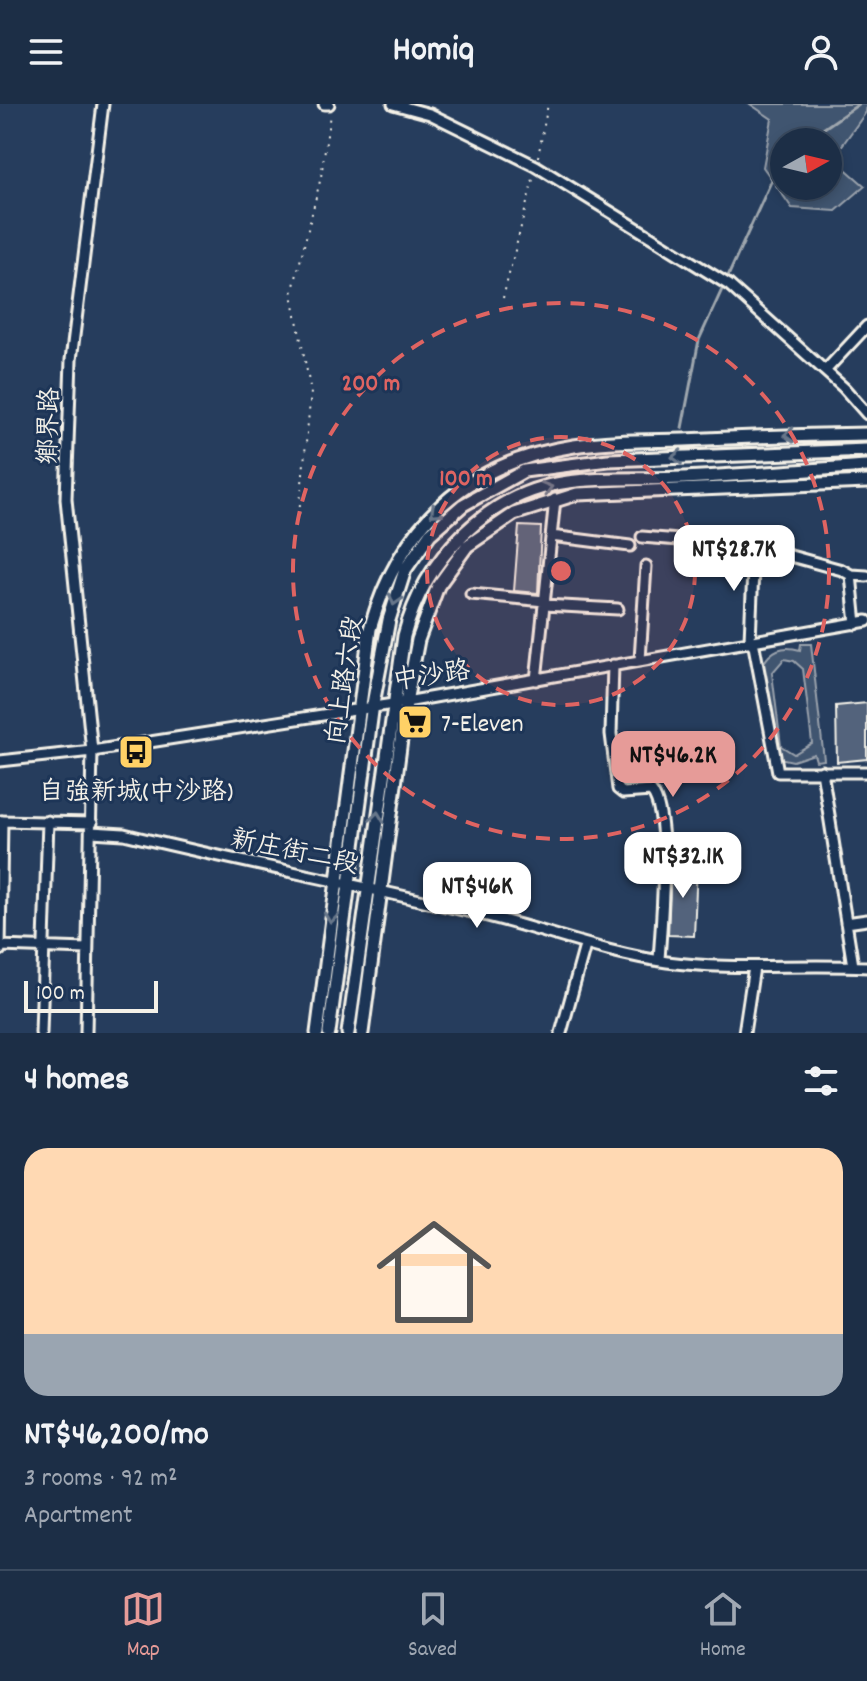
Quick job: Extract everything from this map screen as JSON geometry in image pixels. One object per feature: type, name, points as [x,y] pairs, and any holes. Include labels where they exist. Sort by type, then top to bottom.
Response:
[{"type":"main road","name":"向上路六段","points":[[317,1033],[367,705],[370,629],[390,570],[417,528],[452,496],[499,467],[534,454],[577,445],[867,434]]},
{"type":"main road","name":"向上路六段","points":[[367,705],[394,600],[417,551],[445,518],[524,471],[608,460],[867,450]]},
{"type":"main road","name":"向上路六段","points":[[348,1033],[393,703],[410,613],[436,563],[464,531],[527,494],[571,482],[867,466]]},
{"type":"main road","points":[[362,1033],[406,702],[424,617],[447,570],[483,532],[514,514],[555,499],[605,492],[867,482]]},
{"type":"main road","name":"向上路六段","points":[[329,1033],[341,883]]},
{"type":"street","name":"鄉界路","points":[[86,1033],[92,751],[66,499],[71,360],[103,104]]},
{"type":"street","points":[[393,104],[430,114],[536,166],[729,285],[825,371],[867,414]]},
{"type":"street","points":[[825,371],[867,326]]},
{"type":"street","points":[[536,680],[555,499]]},
{"type":"street","points":[[551,536],[630,546]]},
{"type":"street","points":[[642,537],[754,546],[851,575],[867,576]]},
{"type":"street","points":[[754,546],[750,640],[754,646],[778,772],[867,772]]},
{"type":"street","points":[[640,660],[646,566]]},
{"type":"street","points":[[851,575],[856,624]]},
{"type":"street","points":[[471,594],[618,609]]},
{"type":"street","name":"中沙路","points":[[0,761],[92,751],[367,705],[406,702],[867,621]]},
{"type":"street","points":[[613,665],[611,734],[618,789],[623,793],[651,791],[659,810],[664,849],[659,960]]},
{"type":"street","points":[[822,771],[853,966]]},
{"type":"street","points":[[1,821],[0,947],[87,949]]},
{"type":"street","name":"新庄街二段","points":[[1,821],[48,821],[124,834],[383,891],[522,924],[585,946],[659,960],[754,967],[867,967]]},
{"type":"street","points":[[41,1033],[48,821]]},
{"type":"street","points":[[846,923],[867,920]]},
{"type":"street","points":[[561,1033],[585,946]]},
{"type":"street","points":[[744,1033],[754,967]]},
{"type":"path","points":[[299,514],[311,392],[292,294],[330,132],[328,104]]},
{"type":"path","points":[[503,298],[548,104]]},
{"type":"shaded area","points":[[750,104],[867,104],[866,112],[842,145],[842,128],[770,128],[772,119]]},
{"type":"shaded area","points":[[770,130],[770,177],[763,167]]},
{"type":"shaded area","points":[[842,166],[865,186],[836,211],[792,208],[786,200],[842,200]]},
{"type":"shaded area","points":[[801,644],[811,644],[824,760],[816,761],[814,754],[793,761],[779,758],[762,666],[778,650],[800,650]],"holes":[[[784,659],[794,661],[803,669],[812,743],[794,754],[781,746],[772,673]]]},
{"type":"building","points":[[519,526],[541,527],[538,593],[514,591]]},
{"type":"building","points":[[867,703],[867,759],[837,762],[836,706]]},
{"type":"building","points":[[671,865],[697,865],[694,936],[668,935]]},
{"type":"waterway","points":[[824,128],[859,104]]},
{"type":"waterway","points":[[682,428],[699,340],[770,184]]},
{"type":"place","name":"7-Eleven","points":[[415,722]]},
{"type":"place","name":"自強新城(中沙路)","points":[[136,752]]}]
